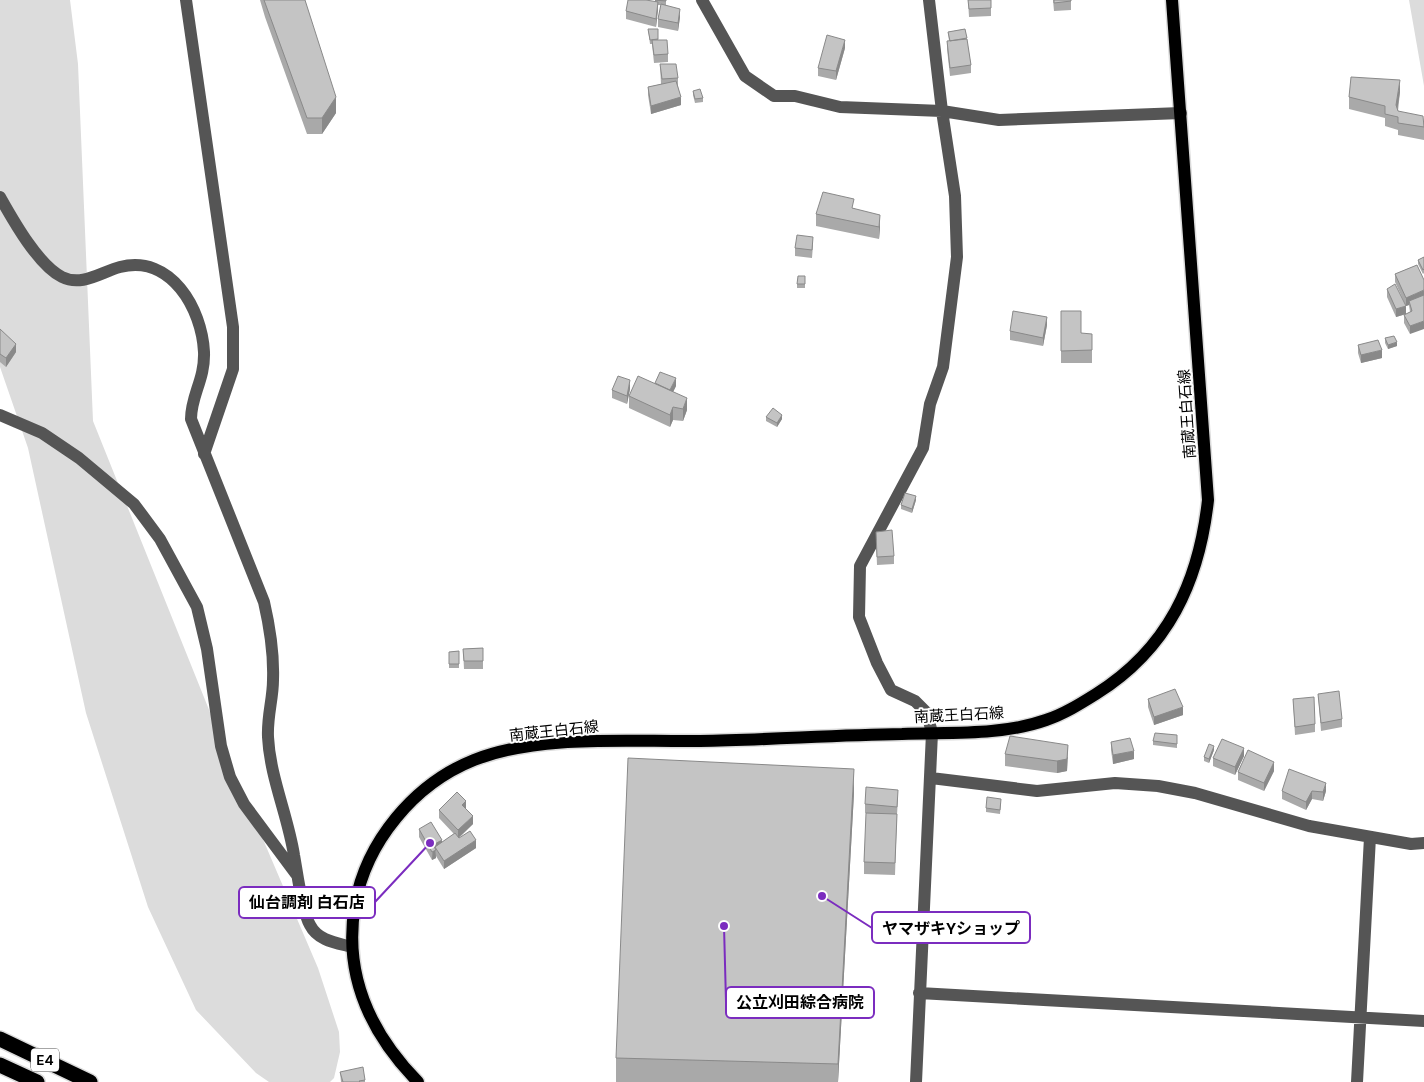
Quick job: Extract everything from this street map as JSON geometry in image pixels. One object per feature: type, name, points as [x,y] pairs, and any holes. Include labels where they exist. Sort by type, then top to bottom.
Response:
[{"type":"highway","name":"E4","points":[[0,1039],[90,1082]]},
{"type":"highway","name":"E4","points":[[0,1065],[37,1082]]},
{"type":"main road","name":"南蔵王白石線","points":[[418,1082],[396,1059],[376,1030],[361,995],[352,947],[352,924],[358,892],[368,864],[389,827],[421,792],[439,779],[475,760],[524,748],[585,743],[932,733],[1015,728],[1044,721],[1071,710],[1104,689],[1141,658],[1169,624],[1186,593],[1202,548],[1208,500],[1172,0]]},
{"type":"street","points":[[186,0],[233,327],[234,354],[229,382],[204,454]]},
{"type":"street","points":[[702,0],[745,76],[774,96],[795,96],[840,107],[942,111],[999,120],[1181,114]]},
{"type":"street","points":[[916,1082],[932,733],[927,713],[915,701],[891,690],[859,617],[859,608],[860,566],[923,448],[930,404],[943,367],[956,257],[954,196],[942,111],[930,0]]},
{"type":"street","points":[[0,196],[29,243],[62,277],[84,280],[120,267],[142,267],[168,275],[183,290],[195,316],[204,351],[204,370],[191,407],[191,419],[228,511],[267,617],[271,637],[274,683],[269,709],[270,750],[291,837],[297,876],[310,926],[326,941],[352,947]]},
{"type":"street","points":[[0,415],[42,433],[79,458],[134,504],[160,538],[197,607],[207,649],[221,746],[230,777],[244,804],[297,876]]},
{"type":"street","points":[[931,778],[1037,790],[1115,783],[1158,786],[1195,792],[1308,826],[1411,844],[1424,843]]},
{"type":"street","points":[[1357,1082],[1370,837]]},
{"type":"street","points":[[919,993],[1424,1021]]},
{"type":"shaded area","points":[[0,0],[70,0],[78,64],[93,421],[230,762],[318,968],[339,1032],[340,1052],[334,1078],[330,1082],[269,1082],[256,1073],[196,1010],[148,907],[86,713],[28,448],[0,367]]},
{"type":"shaded area","points":[[1409,0],[1424,0],[1424,86]]},
{"type":"building","points":[[264,0],[305,0],[336,97],[322,118],[307,118]]},
{"type":"building","points":[[628,0],[658,2],[656,19],[626,11]]},
{"type":"building","points":[[968,0],[991,0],[991,8],[969,9]]},
{"type":"building","points":[[1054,0],[1071,0],[1071,1],[1054,3]]},
{"type":"building","points":[[661,4],[680,9],[678,23],[658,19]]},
{"type":"building","points":[[648,29],[658,29],[658,39],[650,40]]},
{"type":"building","points":[[965,29],[967,38],[950,41],[948,32]]},
{"type":"building","points":[[827,35],[845,40],[836,71],[818,68]]},
{"type":"building","points":[[967,39],[971,65],[950,68],[947,41]]},
{"type":"building","points":[[652,40],[667,40],[668,54],[654,55]]},
{"type":"building","points":[[660,64],[676,64],[678,78],[662,79]]},
{"type":"building","points":[[1351,77],[1400,80],[1396,105],[1398,111],[1423,116],[1424,127],[1398,123],[1398,117],[1385,114],[1385,106],[1349,97]]},
{"type":"building","points":[[676,81],[681,97],[651,106],[648,87]]},
{"type":"building","points":[[700,89],[703,98],[695,99],[693,91]]},
{"type":"building","points":[[823,192],[854,199],[852,208],[880,215],[879,227],[816,214]]},
{"type":"building","points":[[797,235],[813,237],[812,250],[795,248]]},
{"type":"building","points":[[1424,257],[1424,269],[1423,270],[1418,260]]},
{"type":"building","points":[[1417,265],[1424,280],[1424,290],[1406,298],[1395,274]]},
{"type":"building","points":[[798,276],[805,276],[805,284],[797,284]]},
{"type":"building","points":[[1395,284],[1406,306],[1396,309],[1387,289]]},
{"type":"building","points":[[1424,295],[1424,321],[1410,326],[1404,315],[1412,311],[1409,301]]},
{"type":"building","points":[[1013,311],[1047,317],[1043,338],[1010,331]]},
{"type":"building","points":[[1061,311],[1081,311],[1081,333],[1092,334],[1092,350],[1061,351]]},
{"type":"building","points":[[0,329],[16,344],[6,358],[0,354]]},
{"type":"building","points":[[1394,336],[1397,342],[1388,345],[1385,338]]},
{"type":"building","points":[[1378,340],[1382,350],[1361,355],[1358,345]]},
{"type":"building","points":[[660,372],[676,378],[670,390],[655,383]]},
{"type":"building","points":[[618,376],[630,380],[627,396],[612,390]]},
{"type":"building","points":[[638,376],[687,398],[683,409],[673,407],[670,415],[629,396]]},
{"type":"building","points":[[773,408],[782,415],[777,423],[766,417]]},
{"type":"building","points":[[905,493],[916,496],[912,509],[901,505]]},
{"type":"building","points":[[892,530],[894,556],[877,557],[876,532]]},
{"type":"building","points":[[483,648],[483,661],[464,661],[463,649]]},
{"type":"building","points":[[459,651],[459,664],[449,664],[449,652]]},
{"type":"building","points":[[1175,689],[1183,707],[1154,717],[1148,699]]},
{"type":"building","points":[[1339,691],[1342,719],[1321,723],[1318,694]]},
{"type":"building","points":[[1314,697],[1315,724],[1295,727],[1293,699]]},
{"type":"building","points":[[1155,733],[1177,735],[1177,744],[1153,741]]},
{"type":"building","points":[[1010,736],[1068,745],[1067,759],[1057,761],[1005,754]]},
{"type":"building","points":[[1130,738],[1134,751],[1113,755],[1111,742]]},
{"type":"building","points":[[1222,739],[1244,748],[1235,767],[1213,758]]},
{"type":"building","points":[[1209,744],[1214,746],[1209,759],[1204,757]]},
{"type":"building","points":[[1248,750],[1274,762],[1264,783],[1238,772]]},
{"type":"building","points":[[628,758],[854,769],[838,1064],[616,1058]]},
{"type":"building","points":[[1289,769],[1326,783],[1323,792],[1312,791],[1306,802],[1282,791]]},
{"type":"building","points":[[866,787],[898,790],[897,807],[865,804]]},
{"type":"building","points":[[457,792],[466,801],[462,805],[473,816],[458,830],[439,810]]},
{"type":"building","points":[[987,797],[1001,799],[1000,810],[986,808]]},
{"type":"building","points":[[866,813],[897,814],[895,863],[864,862]]},
{"type":"building","points":[[431,822],[442,840],[433,845],[436,850],[432,852],[419,829]]},
{"type":"building","points":[[470,831],[476,840],[444,861],[435,847],[455,833],[459,838]]},
{"type":"building","points":[[363,1067],[365,1080],[360,1082],[343,1082],[340,1072]]},
{"type":"place","name":"仙台調剤 白石店","points":[[430,843]]},
{"type":"place","name":"ヤマザキYショップ","points":[[822,896]]},
{"type":"place","name":"公立刈田綜合病院","points":[[724,926]]}]
